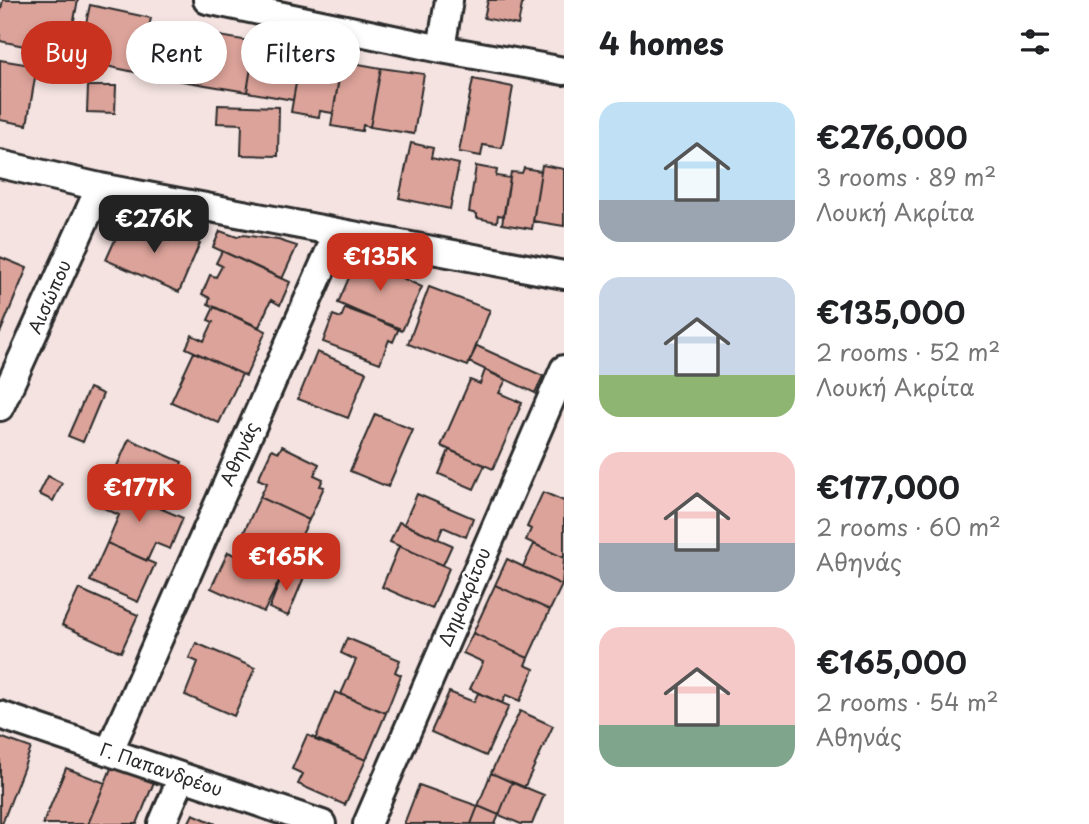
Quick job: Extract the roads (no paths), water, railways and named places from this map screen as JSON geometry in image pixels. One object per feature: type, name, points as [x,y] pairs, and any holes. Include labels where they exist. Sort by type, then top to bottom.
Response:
[{"type":"street","points":[[207,0],[564,71]]},
{"type":"street","points":[[441,48],[449,0]]},
{"type":"street","points":[[0,164],[100,187],[337,234],[564,275]]},
{"type":"street","name":"Αισώπου","points":[[0,407],[100,187]]},
{"type":"street","name":"Αθηνάς","points":[[109,752],[337,234]]},
{"type":"street","name":"Δημοκρίτου","points":[[367,824],[564,369]]},
{"type":"street","name":"Γ. Παπανδρέου","points":[[0,715],[322,824]]},
{"type":"street","points":[[162,824],[182,776]]}]
